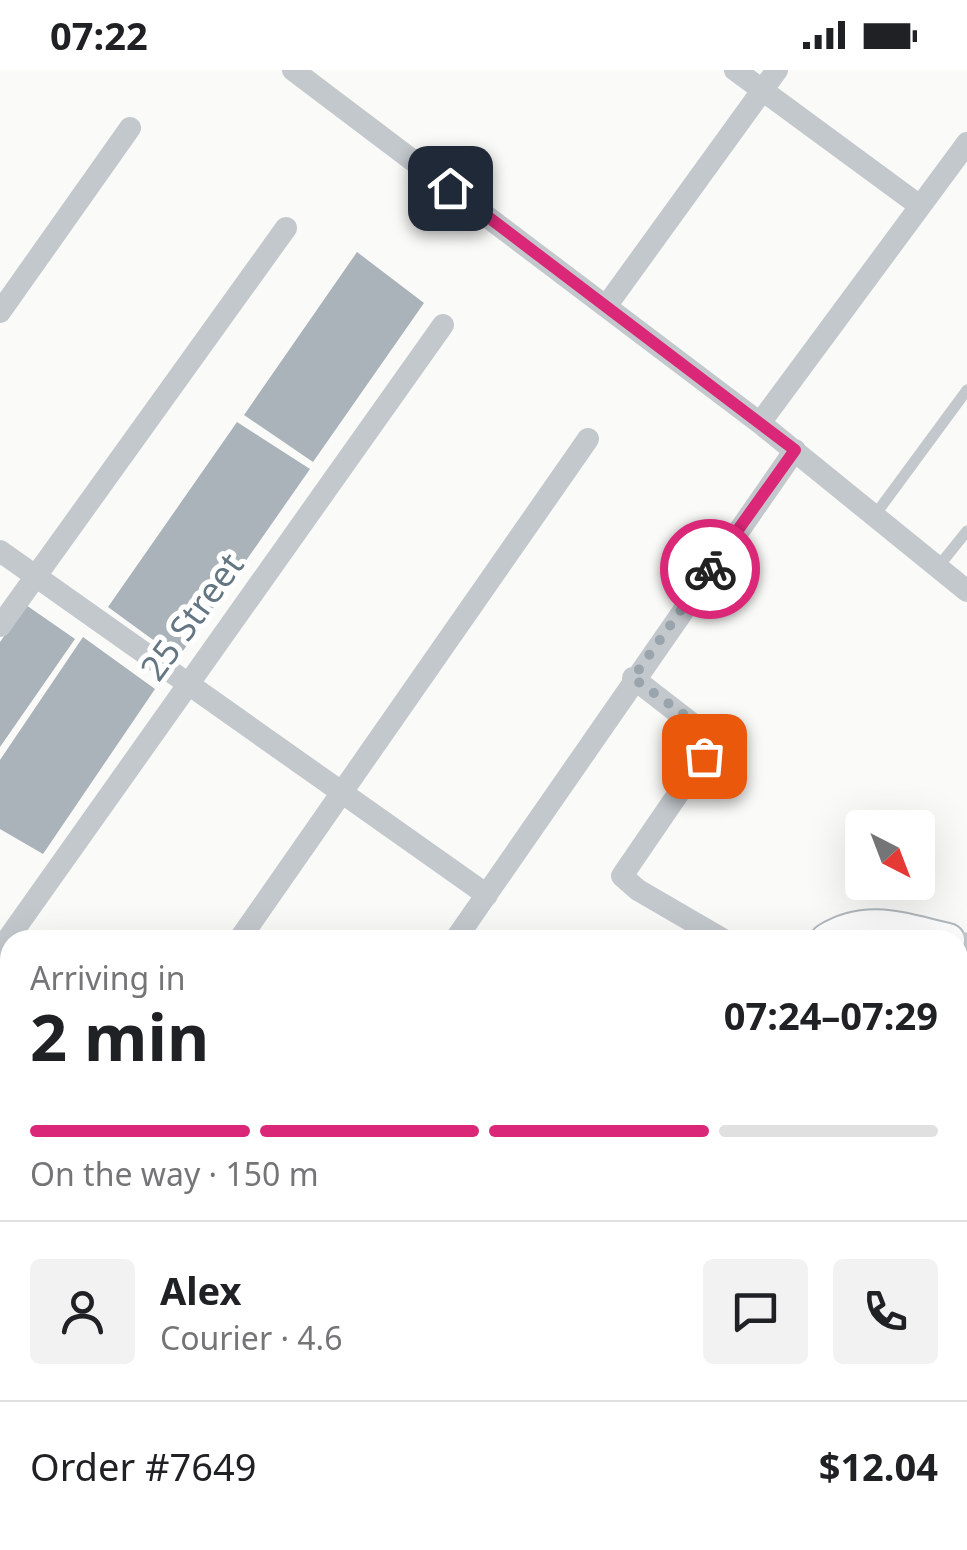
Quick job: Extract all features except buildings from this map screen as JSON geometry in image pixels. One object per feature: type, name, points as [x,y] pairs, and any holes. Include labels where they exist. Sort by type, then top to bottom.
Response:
[{"type":"street","points":[[294,70],[795,450],[967,591]]},
{"type":"street","points":[[735,70],[920,206]]},
{"type":"street","points":[[607,305],[777,70]]},
{"type":"street","points":[[0,312],[130,128]]},
{"type":"street","points":[[760,423],[967,143]]},
{"type":"street","points":[[0,626],[286,228]]},
{"type":"street","name":"25 Street","points":[[14,930],[187,681],[443,326]]},
{"type":"street","points":[[246,930],[588,439]]},
{"type":"street","points":[[463,930],[633,678],[795,450]]},
{"type":"street","points":[[0,552],[345,791],[487,895]]},
{"type":"street","points":[[633,678],[708,736],[704,756],[622,876],[638,890],[707,930]]},
{"type":"street","points":[[845,930],[872,922],[907,930]]},
{"type":"lane","points":[[874,515],[967,390]]},
{"type":"lane","points":[[938,566],[967,531]]},
{"type":"way so far","points":[[704,756],[708,736],[700,726],[633,678],[710,569]]},
{"type":"route","points":[[450,188],[795,450],[710,569]]}]
